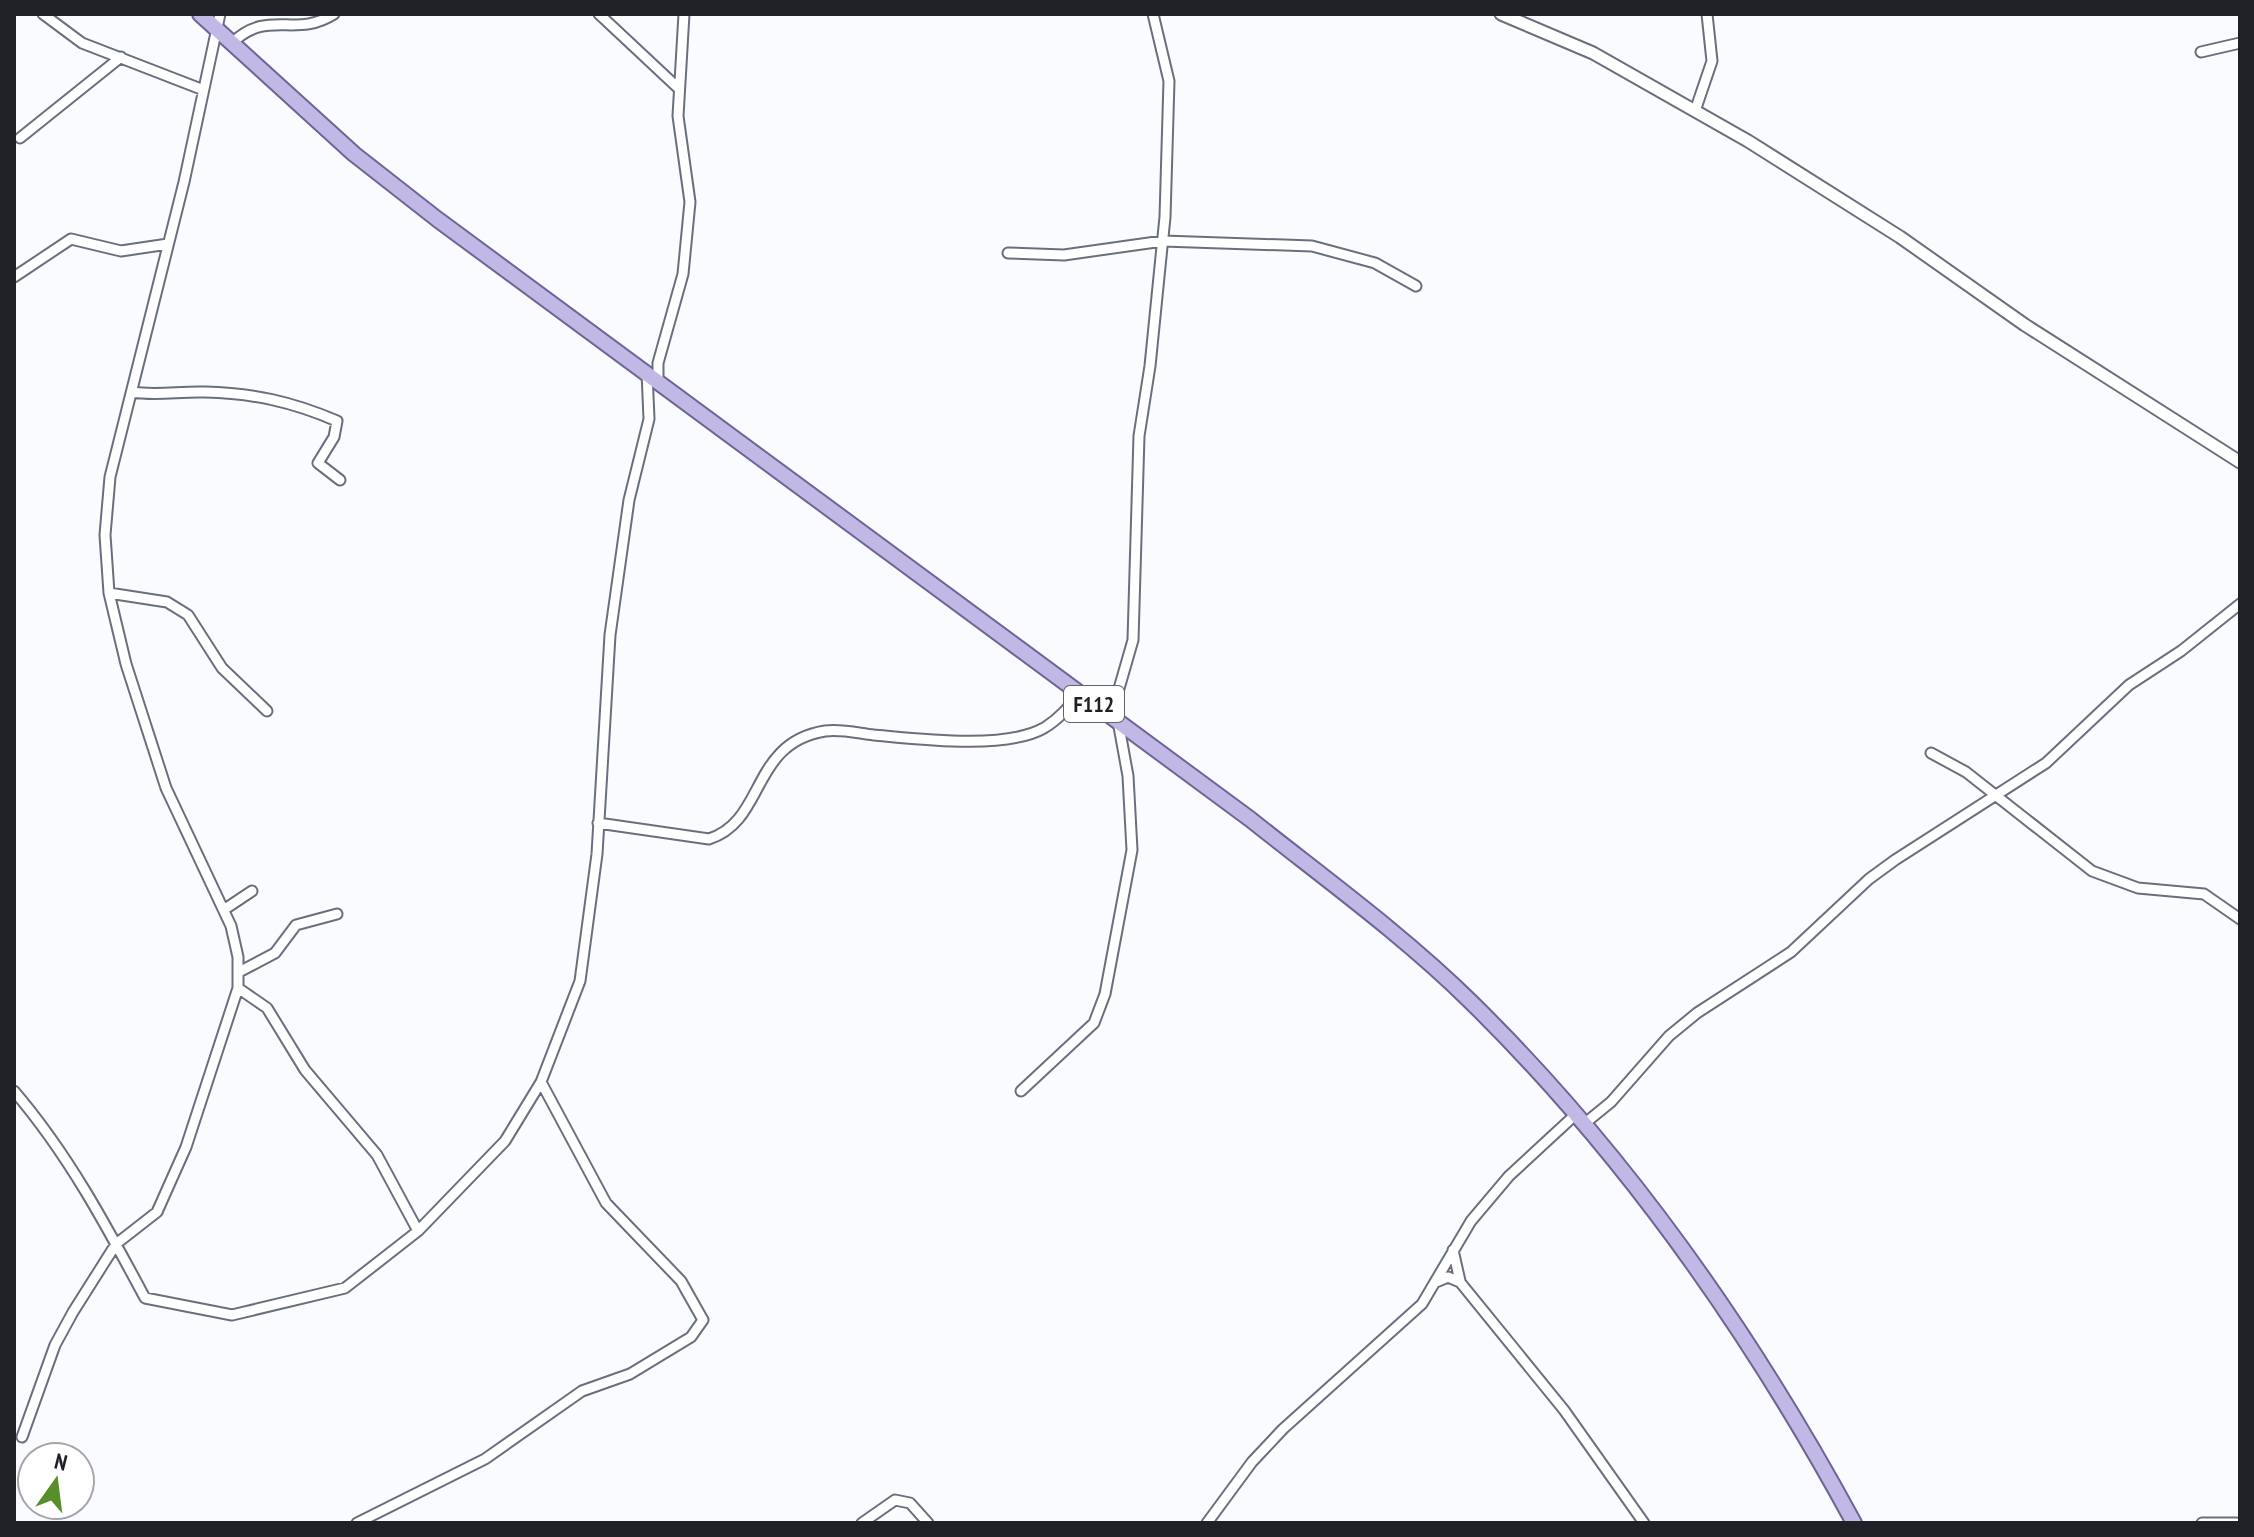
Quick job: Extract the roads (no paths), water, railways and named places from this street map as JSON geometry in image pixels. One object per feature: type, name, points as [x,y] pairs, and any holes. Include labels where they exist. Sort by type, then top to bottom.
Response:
[{"type":"main road","name":"F112","points":[[200,14],[218,21],[232,43],[354,154],[437,219],[653,375],[1250,819],[1470,1000],[1580,1119],[1675,1240],[1751,1346],[1805,1432],[1854,1523]]},
{"type":"street","points":[[43,14],[82,43],[201,89]]},
{"type":"street","points":[[232,43],[246,29],[267,25],[317,25],[334,14]]},
{"type":"street","points":[[599,14],[677,87]]},
{"type":"street","points":[[14,1091],[51,1134],[145,1298],[232,1315],[345,1288],[418,1231],[505,1141],[541,1082],[580,981],[598,823],[610,635],[629,500],[649,419],[653,375],[683,274],[690,202],[677,87],[684,14]]},
{"type":"street","points":[[1021,1091],[1094,1023],[1102,1003],[1132,850],[1128,776],[1112,717],[1133,640],[1139,427],[1150,366],[1163,241],[1169,81],[1153,14]]},
{"type":"street","points":[[1501,14],[1593,53],[1695,111],[1900,237],[2025,325],[2240,462]]},
{"type":"street","points":[[1695,111],[1705,90],[1712,61],[1707,14]]},
{"type":"street","points":[[22,1437],[55,1345],[116,1244],[157,1212],[186,1147],[238,988],[236,945],[225,909],[166,788],[126,664],[109,593],[105,535],[110,477],[168,244],[218,21]]},
{"type":"street","points":[[2201,52],[2240,43]]},
{"type":"street","points":[[20,138],[121,57]]},
{"type":"street","points":[[14,277],[71,239],[121,251],[168,244]]},
{"type":"street","points":[[1008,253],[1064,255],[1163,241],[1312,246],[1375,263],[1416,286]]},
{"type":"street","points":[[132,392],[153,396],[234,393],[285,400],[317,412],[337,421],[334,437],[318,463],[340,480]]},
{"type":"street","points":[[109,593],[167,602],[188,615],[222,668],[267,711]]},
{"type":"street","points":[[1207,1523],[1252,1462],[1283,1429],[1422,1304],[1471,1221],[1509,1176],[1580,1119],[1611,1102],[1669,1036],[1697,1013],[1791,952],[1869,879],[2046,763],[2129,685],[2181,651],[2240,604]]},
{"type":"street","points":[[598,823],[709,839],[718,836],[744,812],[778,753],[803,736],[848,730],[871,735],[972,740],[1016,737],[1041,729],[1056,719],[1079,694]]},
{"type":"street","points":[[1931,753],[1966,772],[2092,871],[2138,888],[2204,894],[2240,919]]},
{"type":"street","points":[[225,909],[252,891]]},
{"type":"street","points":[[239,972],[275,953],[296,925],[337,914]]},
{"type":"street","points":[[238,988],[267,1008],[305,1070],[370,1146],[401,1195],[418,1231]]},
{"type":"street","points":[[357,1523],[485,1459],[582,1391],[630,1374],[691,1337],[703,1320],[681,1281],[606,1203],[541,1082]]},
{"type":"street","points":[[1453,1250],[1460,1282],[1564,1410],[1644,1523]]},
{"type":"street","points":[[1436,1282],[1448,1277],[1460,1282]]},
{"type":"street","points":[[862,1523],[895,1500],[910,1503],[928,1523]]},
{"type":"street","points":[[2202,1523],[2237,1523]]}]
